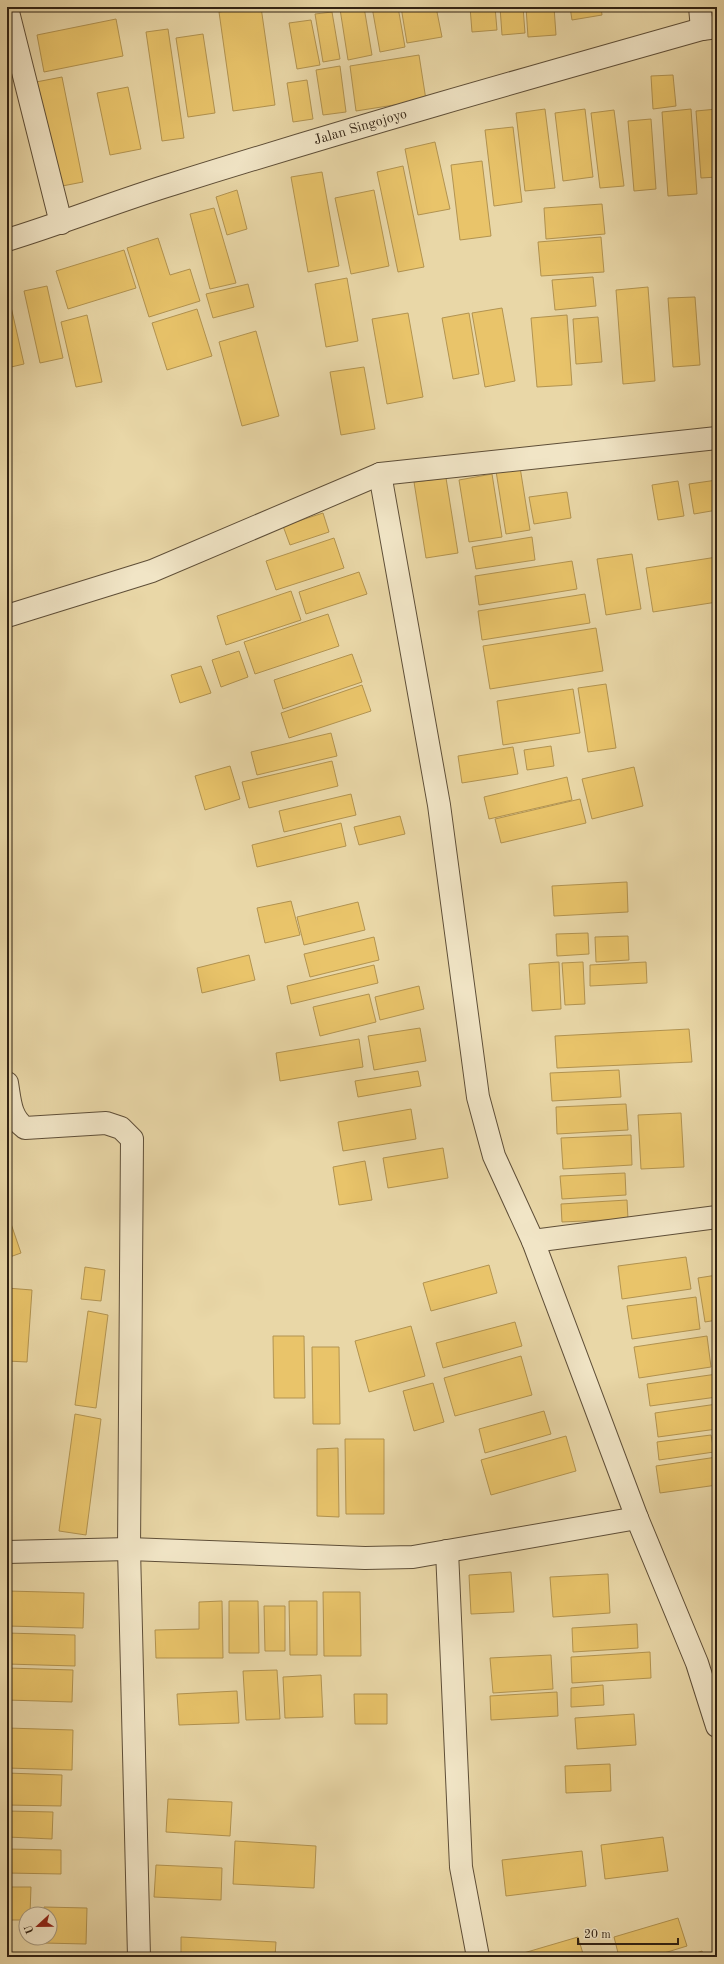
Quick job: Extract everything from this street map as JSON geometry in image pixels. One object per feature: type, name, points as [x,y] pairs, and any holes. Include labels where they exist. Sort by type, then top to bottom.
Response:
[{"type":"street","points":[[700,7],[710,28]]},
{"type":"street","points":[[7,8],[61,223]]},
{"type":"street","name":"Jalan Singojoyo","points":[[7,240],[61,223],[171,184],[518,81],[710,28]]},
{"type":"street","points":[[7,616],[152,571],[380,474],[717,438]]},
{"type":"street","points":[[380,474],[439,805],[478,1097],[494,1156],[533,1241],[637,1518],[697,1663],[717,1726]]},
{"type":"street","points":[[7,1083],[13,1113],[17,1122],[25,1128],[106,1123],[121,1128],[132,1139],[129,1549],[139,1957]]},
{"type":"street","points":[[533,1241],[717,1217]]},
{"type":"street","points":[[7,1552],[129,1549],[364,1558],[413,1557],[637,1518]]},
{"type":"street","points":[[447,1551],[461,1867],[478,1957]]},
{"type":"building: Hunian","points":[[261,7],[275,105],[233,111],[219,12]]},
{"type":"building: Hunian","points":[[364,7],[372,55],[348,60],[340,9]]},
{"type":"building: Hunian","points":[[372,7],[398,7],[405,47],[380,52]]},
{"type":"building: Hunian","points":[[401,7],[436,7],[442,37],[407,43]]},
{"type":"building: Hunian","points":[[470,7],[495,7],[497,30],[472,32]]},
{"type":"building: Hunian","points":[[500,7],[523,7],[525,33],[502,35]]},
{"type":"building: Hunian","points":[[526,7],[554,7],[556,35],[528,37]]},
{"type":"building: Hunian","points":[[570,7],[601,7],[602,15],[572,20]]},
{"type":"building: Hunian","points":[[332,12],[340,59],[323,62],[315,14]]},
{"type":"building: Hunian","points":[[116,19],[123,56],[44,72],[37,35]]},
{"type":"building: Hunian","points":[[311,20],[320,65],[297,69],[289,23]]},
{"type":"building: Hunian","points":[[168,29],[184,138],[162,141],[146,32]]},
{"type":"building: Hunian","points":[[203,34],[215,113],[188,117],[176,38]]},
{"type":"building: Hunian","points":[[419,55],[426,100],[356,111],[350,66]]},
{"type":"building: Hunian","points":[[340,66],[346,112],[323,115],[316,70]]},
{"type":"building: Hunian","points":[[673,75],[676,106],[653,109],[651,76]]},
{"type":"building: Hunian","points":[[62,77],[83,182],[57,187],[36,82]]},
{"type":"building: Hunian","points":[[307,80],[313,119],[293,122],[287,83]]},
{"type":"building: Hunian","points":[[128,87],[141,149],[110,155],[97,93]]},
{"type":"building: Hunian","points":[[545,109],[555,188],[525,191],[516,113]]},
{"type":"building: Hunian","points":[[585,109],[593,177],[563,181],[555,113]]},
{"type":"building: Hunian","points":[[691,109],[697,194],[668,196],[662,112]]},
{"type":"building: Hunian","points":[[717,109],[717,177],[701,178],[696,111]]},
{"type":"building: Hunian","points":[[614,110],[624,186],[600,188],[591,113]]},
{"type":"building: Hunian","points":[[651,119],[656,189],[634,191],[628,121]]},
{"type":"building: Hunian","points":[[513,127],[522,202],[494,206],[485,130]]},
{"type":"building: Hunian","points":[[435,142],[450,209],[418,215],[405,149]]},
{"type":"building: Hunian","points":[[482,161],[491,236],[460,240],[451,165]]},
{"type":"building: Hunian","points":[[403,166],[424,267],[398,272],[377,172]]},
{"type":"building: Hunian","points":[[322,172],[339,266],[308,272],[291,177]]},
{"type":"building: Hunian","points":[[237,190],[247,229],[227,235],[216,197]]},
{"type":"building: Hunian","points":[[374,190],[389,266],[351,274],[335,198]]},
{"type":"building: Hunian","points":[[602,204],[605,234],[546,239],[544,208]]},
{"type":"building: Hunian","points":[[214,208],[236,283],[210,289],[190,214]]},
{"type":"building: Hunian","points":[[601,237],[604,272],[541,276],[538,242]]},
{"type":"building: Hunian","points":[[158,238],[170,275],[190,269],[200,301],[149,317],[127,248]]},
{"type":"building: Hunian","points":[[124,250],[136,288],[68,309],[56,271]]},
{"type":"building: Hunian","points":[[593,277],[596,306],[555,310],[552,280]]},
{"type":"building: Hunian","points":[[347,278],[358,341],[326,347],[315,284]]},
{"type":"building: Hunian","points":[[248,284],[254,307],[213,318],[206,294]]},
{"type":"building: Hunian","points":[[47,286],[63,358],[40,363],[24,291]]},
{"type":"building: Hunian","points":[[648,287],[655,381],[623,384],[616,290]]},
{"type":"building: Hunian","points":[[7,289],[24,364],[7,368]]},
{"type":"building: Hunian","points":[[695,297],[700,365],[673,367],[668,298]]},
{"type":"building: Hunian","points":[[502,308],[515,381],[485,387],[472,313]]},
{"type":"building: Hunian","points":[[197,309],[212,356],[167,370],[152,323]]},
{"type":"building: Hunian","points":[[408,313],[423,397],[387,404],[372,319]]},
{"type":"building: Hunian","points":[[469,313],[479,374],[453,379],[442,318]]},
{"type":"building: Hunian","points":[[87,315],[102,382],[76,387],[61,322]]},
{"type":"building: Hunian","points":[[567,315],[572,385],[537,387],[531,318]]},
{"type":"building: Hunian","points":[[598,317],[602,362],[576,364],[573,319]]},
{"type":"building: Hunian","points":[[256,331],[279,416],[242,426],[219,342]]},
{"type":"building: Hunian","points":[[364,367],[375,429],[341,435],[330,372]]},
{"type":"building: Hunian","points":[[520,467],[530,530],[506,534],[496,471]]},
{"type":"building: Hunian","points":[[492,474],[502,537],[469,542],[459,480]]},
{"type":"building: Hunian","points":[[446,478],[458,553],[426,558],[414,482]]},
{"type":"building: Hunian","points":[[717,480],[717,510],[694,514],[689,484]]},
{"type":"building: Hunian","points":[[678,481],[684,516],[658,520],[652,485]]},
{"type":"building: Hunian","points":[[567,492],[571,518],[534,524],[529,497]]},
{"type":"building: Hunian","points":[[323,513],[329,532],[290,545],[283,526]]},
{"type":"building: Hunian","points":[[532,537],[535,560],[476,569],[472,547]]},
{"type":"building: Hunian","points":[[334,538],[344,568],[276,590],[266,561]]},
{"type":"building: Hunian","points":[[632,554],[641,609],[606,615],[597,559]]},
{"type":"building: Hunian","points":[[717,557],[717,602],[653,612],[646,568]]},
{"type":"building: Hunian","points":[[572,561],[577,589],[479,605],[475,576]]},
{"type":"building: Hunian","points":[[359,572],[367,594],[306,614],[299,592]]},
{"type":"building: Hunian","points":[[291,591],[301,620],[226,645],[217,616]]},
{"type":"building: Hunian","points":[[585,594],[590,623],[482,640],[478,611]]},
{"type":"building: Hunian","points":[[328,614],[339,646],[255,674],[244,642]]},
{"type":"building: Hunian","points":[[596,628],[603,671],[490,689],[483,646]]},
{"type":"building: Hunian","points":[[239,651],[248,677],[221,687],[212,660]]},
{"type":"building: Hunian","points":[[352,654],[362,682],[283,709],[274,680]]},
{"type":"building: Hunian","points":[[201,666],[211,693],[180,703],[171,675]]},
{"type":"building: Hunian","points":[[606,684],[616,748],[588,752],[578,688]]},
{"type":"building: Hunian","points":[[362,685],[371,711],[289,738],[281,713]]},
{"type":"building: Hunian","points":[[573,689],[580,733],[503,745],[497,701]]},
{"type":"building: Hunian","points":[[331,733],[337,756],[257,775],[251,752]]},
{"type":"building: Hunian","points":[[551,746],[554,766],[527,770],[524,750]]},
{"type":"building: Hunian","points":[[513,747],[518,774],[462,783],[458,756]]},
{"type":"building: Hunian","points":[[332,761],[338,786],[249,808],[242,782]]},
{"type":"building: Hunian","points":[[230,766],[240,799],[205,810],[195,776]]},
{"type":"building: Hunian","points":[[634,767],[643,806],[592,819],[582,779]]},
{"type":"building: Hunian","points":[[567,777],[572,800],[489,819],[484,797]]},
{"type":"building: Hunian","points":[[351,794],[356,815],[284,832],[279,811]]},
{"type":"building: Hunian","points":[[580,799],[586,823],[501,843],[495,819]]},
{"type":"building: Hunian","points":[[400,816],[405,834],[359,845],[354,827]]},
{"type":"building: Hunian","points":[[341,823],[346,846],[257,867],[252,845]]},
{"type":"building: Hunian","points":[[627,882],[628,912],[554,916],[552,886]]},
{"type":"building: Hunian","points":[[291,901],[300,935],[265,943],[257,908]]},
{"type":"building: Hunian","points":[[358,902],[365,930],[304,945],[297,917]]},
{"type":"building: Hunian","points":[[588,933],[589,954],[557,956],[556,934]]},
{"type":"building: Hunian","points":[[628,936],[629,960],[596,962],[595,937]]},
{"type":"building: Hunian","points":[[374,937],[379,960],[310,977],[304,954]]},
{"type":"building: Hunian","points":[[249,955],[255,980],[202,993],[197,968]]},
{"type":"building: Hunian","points":[[559,962],[561,1009],[532,1011],[529,964]]},
{"type":"building: Hunian","points":[[583,962],[585,1004],[565,1005],[562,963]]},
{"type":"building: Hunian","points":[[646,962],[647,983],[590,986],[590,965]]},
{"type":"building: Hunian","points":[[374,965],[378,983],[291,1004],[287,986]]},
{"type":"building: Hunian","points":[[419,986],[424,1009],[380,1020],[375,997]]},
{"type":"building: Hunian","points":[[369,994],[376,1022],[320,1036],[313,1007]]},
{"type":"building: Hunian","points":[[420,1028],[426,1061],[374,1070],[368,1036]]},
{"type":"building: Hunian","points":[[689,1029],[692,1062],[557,1068],[555,1036]]},
{"type":"building: Hunian","points":[[359,1039],[363,1067],[280,1081],[276,1053]]},
{"type":"building: Hunian","points":[[619,1070],[621,1097],[552,1101],[550,1073]]},
{"type":"building: Hunian","points":[[418,1071],[421,1086],[358,1097],[355,1081]]},
{"type":"building: Hunian","points":[[626,1104],[628,1130],[557,1134],[556,1107]]},
{"type":"building: Hunian","points":[[411,1109],[416,1139],[343,1151],[338,1122]]},
{"type":"building: Hunian","points":[[681,1113],[684,1167],[641,1169],[638,1115]]},
{"type":"building: Hunian","points":[[631,1135],[632,1165],[563,1169],[561,1138]]},
{"type":"building: Hunian","points":[[443,1148],[448,1178],[388,1188],[383,1158]]},
{"type":"building: Hunian","points":[[365,1161],[372,1200],[339,1205],[333,1167]]},
{"type":"building: Hunian","points":[[625,1173],[626,1195],[562,1199],[560,1176]]},
{"type":"building: Hunian","points":[[627,1200],[628,1219],[562,1222],[561,1204]]},
{"type":"building: Hunian","points":[[7,1212],[21,1253],[7,1258]]},
{"type":"building: Hunian","points":[[686,1257],[691,1289],[622,1299],[618,1266]]},
{"type":"building: Hunian","points":[[489,1265],[497,1293],[431,1311],[423,1283]]},
{"type":"building: Hunian","points":[[85,1267],[105,1270],[101,1301],[81,1299]]},
{"type":"building: Hunian","points":[[717,1275],[717,1320],[705,1322],[698,1278]]},
{"type":"building: Hunian","points":[[7,1288],[32,1290],[27,1362],[7,1361]]},
{"type":"building: Hunian","points":[[696,1297],[700,1329],[632,1339],[627,1306]]},
{"type":"building: Hunian","points":[[88,1311],[108,1315],[96,1408],[75,1405]]},
{"type":"building: Hunian","points":[[515,1322],[522,1346],[443,1368],[436,1343]]},
{"type":"building: Hunian","points":[[411,1326],[425,1376],[369,1392],[355,1341]]},
{"type":"building: Hunian","points":[[273,1336],[304,1336],[305,1398],[274,1398]]},
{"type":"building: Hunian","points":[[707,1336],[711,1367],[639,1378],[634,1347]]},
{"type":"building: Hunian","points":[[312,1347],[339,1347],[340,1424],[313,1424]]},
{"type":"building: Hunian","points":[[521,1356],[532,1395],[455,1416],[444,1378]]},
{"type":"building: Hunian","points":[[717,1374],[717,1397],[650,1406],[647,1384]]},
{"type":"building: Hunian","points":[[433,1383],[444,1422],[414,1431],[403,1391]]},
{"type":"building: Hunian","points":[[717,1404],[717,1429],[658,1437],[655,1413]]},
{"type":"building: Hunian","points":[[544,1411],[551,1434],[485,1453],[479,1429]]},
{"type":"building: Hunian","points":[[75,1414],[101,1419],[86,1535],[59,1531]]},
{"type":"building: Hunian","points":[[711,1435],[714,1452],[659,1460],[657,1442]]},
{"type":"building: Hunian","points":[[566,1436],[576,1471],[491,1495],[481,1460]]},
{"type":"building: Hunian","points":[[345,1439],[384,1439],[384,1514],[346,1514]]},
{"type":"building: Hunian","points":[[338,1448],[339,1517],[317,1516],[317,1449]]},
{"type":"building: Hunian","points":[[717,1457],[717,1485],[660,1493],[656,1466]]},
{"type":"building: Hunian","points":[[511,1572],[514,1612],[471,1614],[469,1575]]},
{"type":"building: Hunian","points":[[608,1574],[610,1613],[553,1617],[550,1577]]},
{"type":"building: Hunian","points":[[7,1591],[84,1593],[83,1628],[7,1626]]},
{"type":"building: Hunian","points":[[323,1592],[360,1592],[361,1656],[324,1656]]},
{"type":"building: Hunian","points":[[222,1601],[223,1658],[156,1658],[155,1630],[199,1629],[199,1602]]},
{"type":"building: Hunian","points":[[229,1601],[258,1601],[259,1653],[229,1653]]},
{"type":"building: Hunian","points":[[289,1601],[317,1601],[317,1655],[290,1655]]},
{"type":"building: Hunian","points":[[264,1606],[285,1606],[285,1651],[265,1651]]},
{"type":"building: Hunian","points":[[637,1624],[638,1648],[573,1652],[572,1628]]},
{"type":"building: Hunian","points":[[7,1633],[75,1635],[75,1666],[7,1664]]},
{"type":"building: Hunian","points":[[650,1652],[651,1678],[572,1683],[571,1657]]},
{"type":"building: Hunian","points":[[551,1655],[553,1689],[493,1693],[490,1658]]},
{"type":"building: Hunian","points":[[7,1668],[73,1670],[72,1702],[7,1700]]},
{"type":"building: Hunian","points":[[277,1670],[280,1719],[246,1720],[243,1671]]},
{"type":"building: Hunian","points":[[321,1675],[323,1717],[285,1718],[283,1677]]},
{"type":"building: Hunian","points":[[603,1685],[604,1705],[571,1707],[571,1688]]},
{"type":"building: Hunian","points":[[237,1691],[239,1723],[179,1725],[177,1694]]},
{"type":"building: Hunian","points":[[557,1692],[558,1716],[491,1720],[490,1696]]},
{"type":"building: Hunian","points":[[354,1694],[387,1694],[387,1724],[355,1724]]},
{"type":"building: Hunian","points":[[634,1714],[636,1745],[577,1749],[575,1718]]},
{"type":"building: Hunian","points":[[7,1728],[73,1730],[72,1770],[7,1768]]},
{"type":"building: Hunian","points":[[610,1764],[611,1791],[566,1793],[565,1766]]},
{"type":"building: Hunian","points":[[7,1773],[62,1775],[61,1806],[7,1805]]},
{"type":"building: Hunian","points":[[168,1799],[232,1802],[230,1836],[166,1832]]},
{"type":"building: Hunian","points":[[7,1811],[53,1812],[52,1839],[7,1837]]},
{"type":"building: Hunian","points":[[663,1837],[668,1871],[605,1879],[601,1845]]},
{"type":"building: Hunian","points":[[235,1841],[316,1846],[314,1888],[233,1884]]},
{"type":"building: Hunian","points":[[7,1849],[61,1850],[61,1874],[7,1873]]},
{"type":"building: Hunian","points":[[582,1851],[586,1886],[506,1896],[502,1860]]},
{"type":"building: Hunian","points":[[156,1865],[222,1868],[221,1900],[154,1897]]},
{"type":"building: Hunian","points":[[7,1887],[31,1887],[30,1906],[18,1906],[18,1920],[7,1920]]},
{"type":"building: Hunian","points":[[58,1907],[87,1908],[86,1944],[58,1943]]},
{"type":"building: Hunian","points":[[678,1918],[687,1946],[651,1957],[619,1957],[614,1937]]},
{"type":"building: Hunian","points":[[181,1937],[276,1942],[275,1957],[181,1957]]},
{"type":"building: Hunian","points":[[578,1937],[584,1957],[510,1957]]},
{"type":"building: Hunian","points":[[702,1951],[704,1957],[684,1957]]},
{"type":"building: Publik","points":[[7,150],[9,150],[8,217],[7,217]]}]
